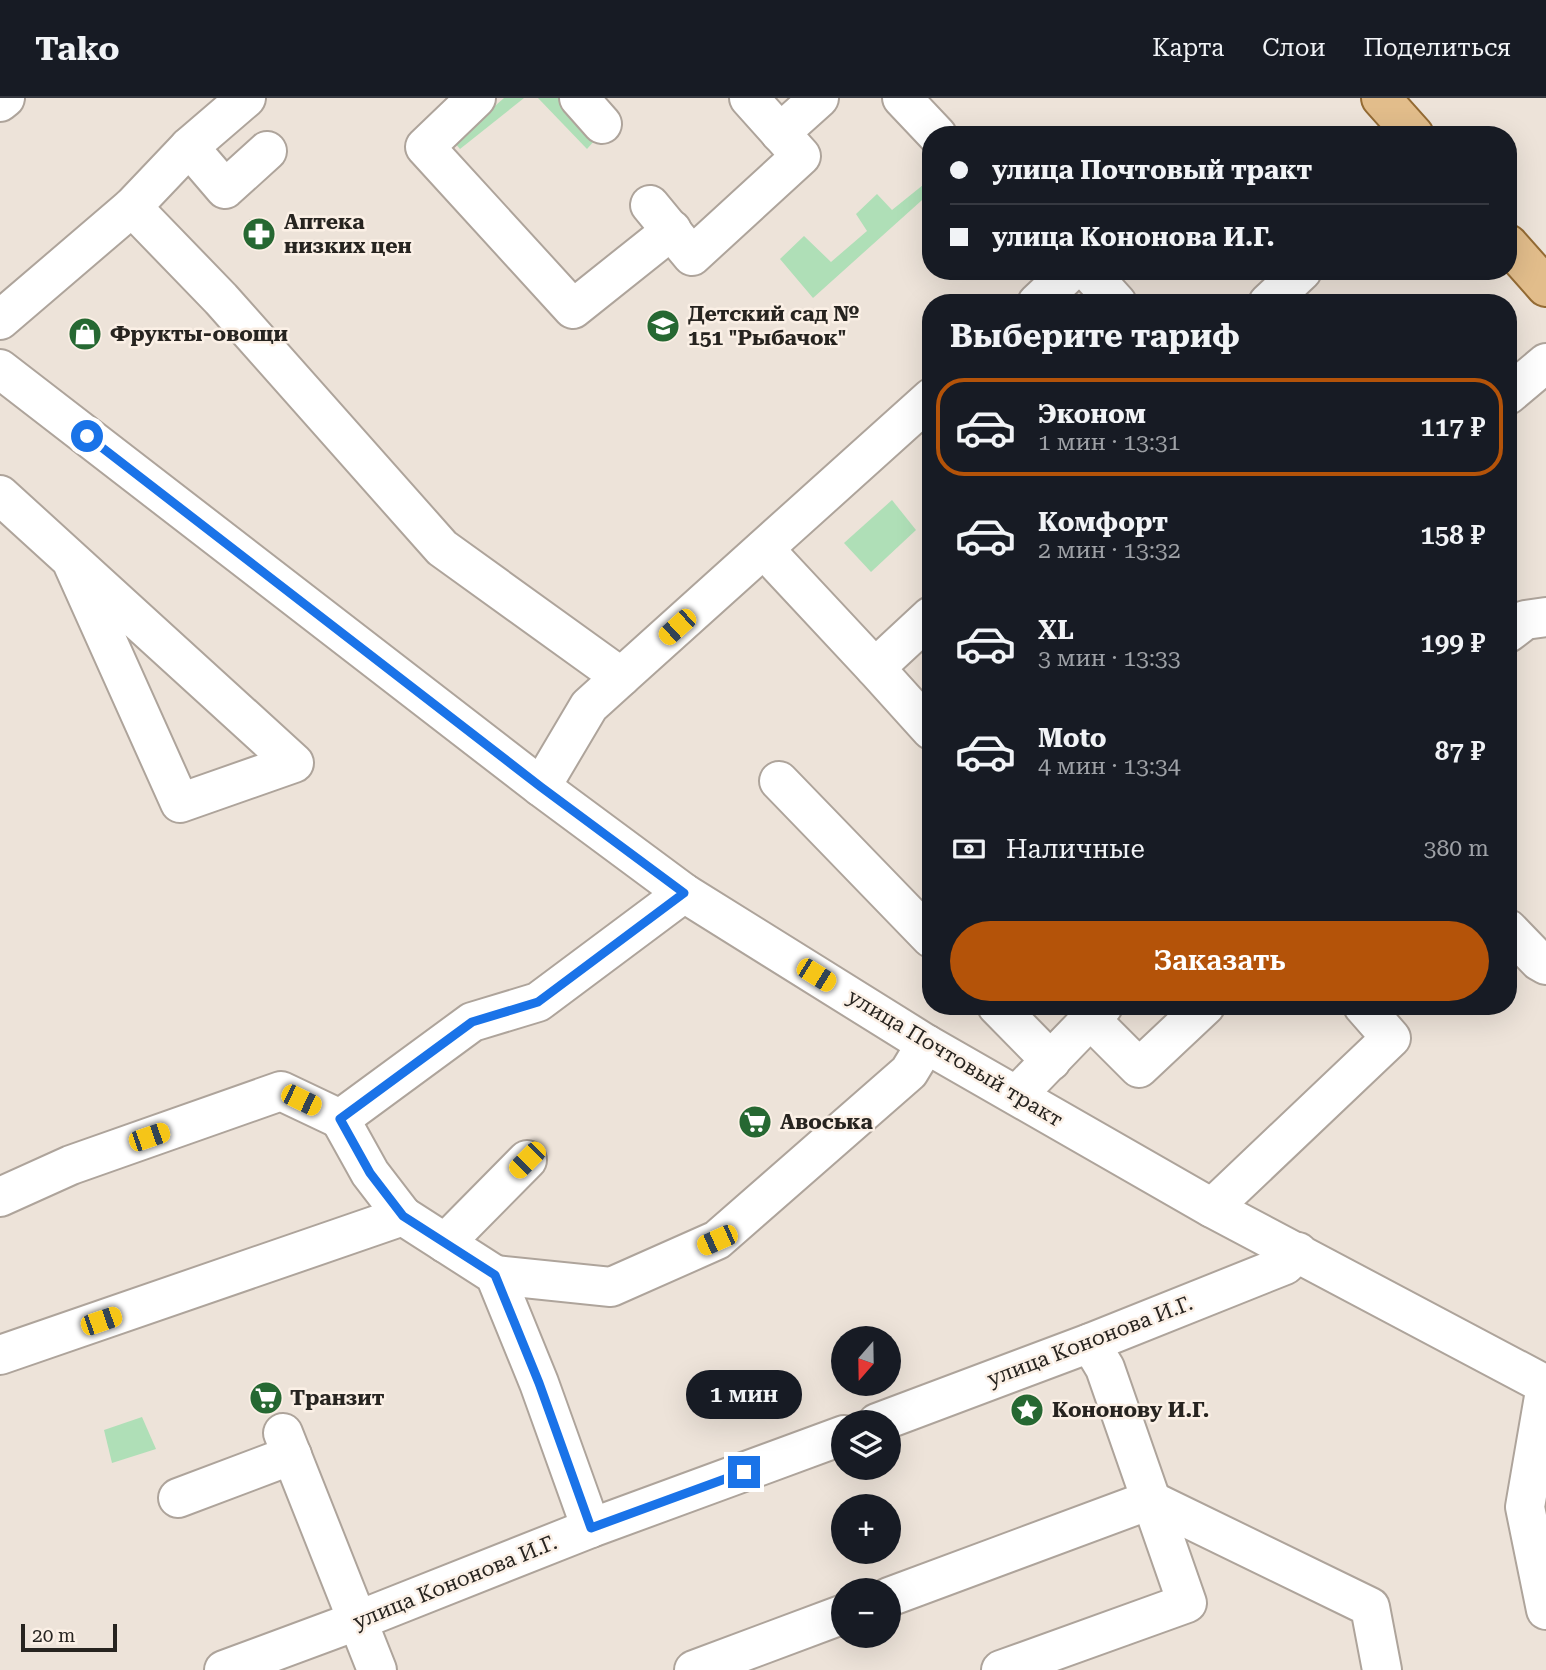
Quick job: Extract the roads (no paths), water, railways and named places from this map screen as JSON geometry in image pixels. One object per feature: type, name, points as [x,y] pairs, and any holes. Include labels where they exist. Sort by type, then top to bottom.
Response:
[{"type":"main road","points":[[1381,98],[1406,126]]},
{"type":"main road","points":[[1517,253],[1546,286]]},
{"type":"street","points":[[0,102],[5,98]]},
{"type":"street","points":[[0,320],[132,207],[189,147],[246,98]]},
{"type":"street","points":[[476,98],[425,147],[573,309],[661,218],[692,256],[801,156],[749,98]]},
{"type":"street","points":[[779,132],[819,98]]},
{"type":"street","points":[[902,98],[928,126]]},
{"type":"street","points":[[189,147],[225,189],[267,151]]},
{"type":"street","points":[[132,207],[221,299],[442,548],[621,677]]},
{"type":"street","points":[[1047,294],[1062,280]]},
{"type":"street","points":[[1096,280],[1109,294]]},
{"type":"street","points":[[1278,294],[1292,280]]},
{"type":"street","points":[[1517,387],[1546,363]]},
{"type":"street","name":"улица Почтовый тракт","points":[[0,369],[541,787],[684,893],[926,1044],[1212,1208],[1546,1385]]},
{"type":"street","points":[[541,787],[589,705],[922,406]]},
{"type":"street","points":[[0,495],[294,763],[180,803],[71,560]]},
{"type":"street","points":[[764,549],[922,720]]},
{"type":"street","points":[[1517,626],[1525,620],[1546,617]]},
{"type":"street","points":[[875,668],[922,624]]},
{"type":"street","points":[[779,781],[922,929]]},
{"type":"street","points":[[340,1119],[472,1022],[538,1002],[684,893]]},
{"type":"street","points":[[1517,938],[1546,965]]},
{"type":"street","points":[[1006,1015],[1051,1061]]},
{"type":"street","points":[[1017,1095],[1094,1015]]},
{"type":"street","points":[[1098,1015],[1139,1068],[1195,1015]]},
{"type":"street","points":[[1212,1208],[1391,1038],[1371,1015]]},
{"type":"street","points":[[0,1197],[71,1165],[281,1091],[340,1119],[370,1173],[403,1216],[495,1275],[611,1287],[717,1240],[909,1072],[926,1044]]},
{"type":"street","points":[[445,1243],[527,1160]]},
{"type":"street","points":[[0,1355],[403,1216]]},
{"type":"street","name":"улица Кононова И.Г.","points":[[901,1414],[1090,1343],[1285,1265],[1298,1252]]},
{"type":"street","points":[[495,1275],[539,1383],[591,1528]]},
{"type":"street","points":[[1001,1670],[1186,1603],[1105,1368],[1090,1343]]},
{"type":"street","points":[[1546,1385],[1525,1507],[1546,1610]]},
{"type":"street","name":"улица Кононова И.Г.","points":[[225,1670],[591,1528],[831,1440]]},
{"type":"street","points":[[178,1499],[288,1444],[377,1670]]},
{"type":"street","points":[[901,1593],[1150,1500],[1370,1607],[1382,1670]]},
{"type":"street","points":[[694,1670],[831,1619]]},
{"type":"place","name":"Аптека низких цен","points":[[259,234]]},
{"type":"place","name":"Детский сад № 151 \"Рыбачок\"","points":[[663,326]]},
{"type":"place","name":"Фрукты-овощи","points":[[85,334]]},
{"type":"place","name":"Авоська","points":[[755,1122]]},
{"type":"place","name":"Транзит","points":[[266,1398]]},
{"type":"place","name":"Кононову И.Г.","points":[[1027,1410]]}]
